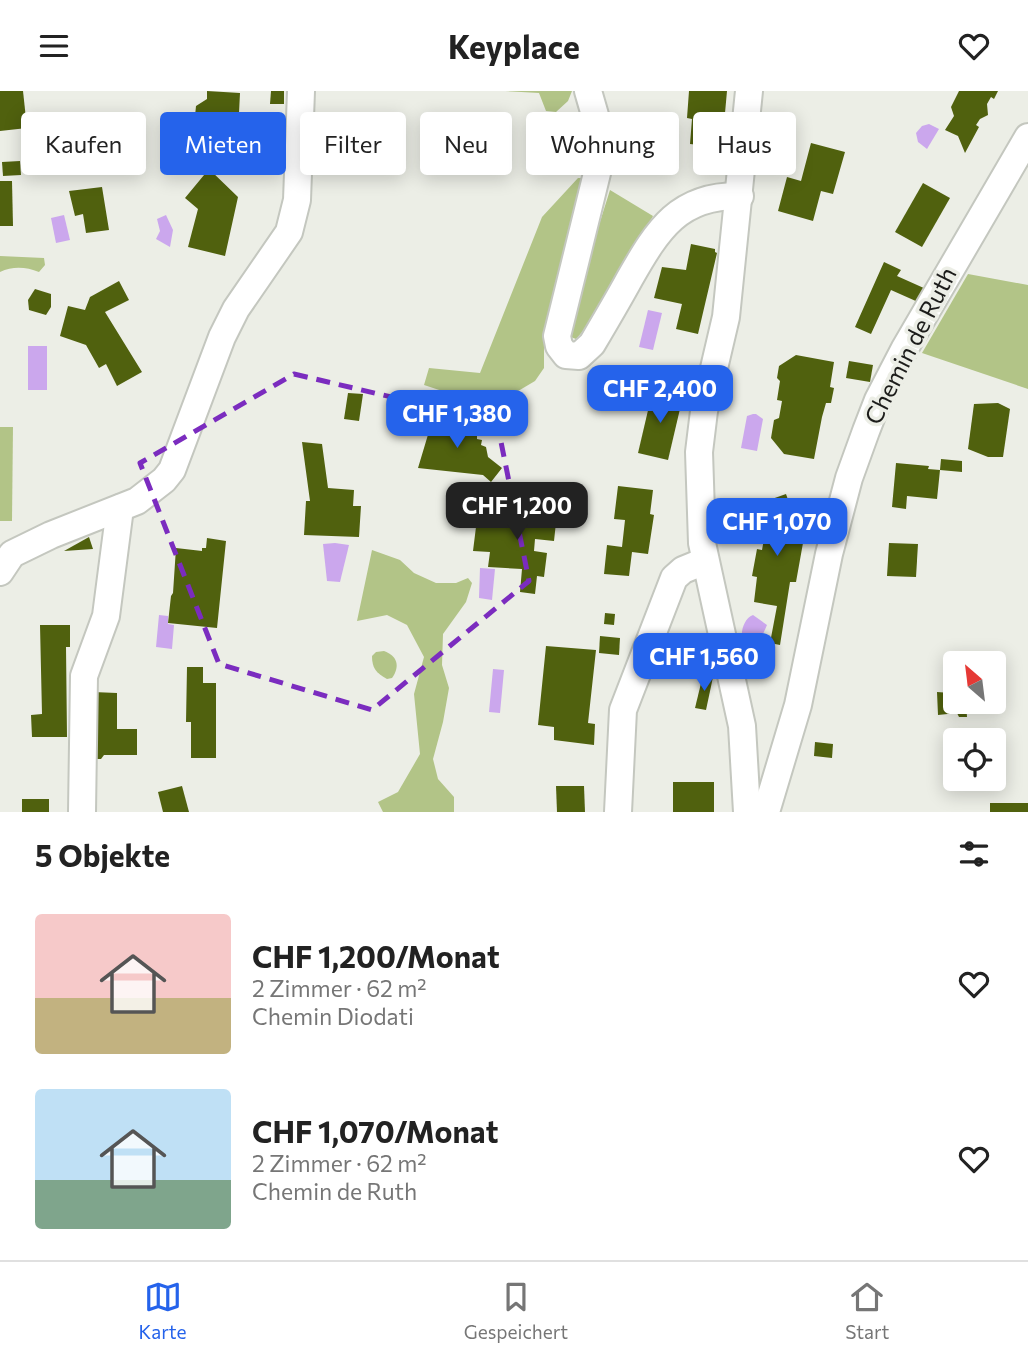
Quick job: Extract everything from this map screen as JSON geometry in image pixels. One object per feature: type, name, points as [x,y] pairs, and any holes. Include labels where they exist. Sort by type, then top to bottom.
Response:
[{"type":"street","points":[[0,572],[12,554],[146,495],[172,470],[222,337],[236,309],[289,232],[296,200],[301,91]]},
{"type":"street","points":[[588,91],[599,129],[600,161],[557,336],[559,347],[566,355],[579,356],[592,344],[651,242],[666,223],[692,204],[704,199],[740,196]]},
{"type":"street","points":[[747,812],[742,726],[705,561],[701,527],[700,437],[726,317],[749,91]]},
{"type":"street","name":"Chemin de Ruth","points":[[766,812],[798,705],[818,599],[849,478],[874,410],[905,348],[1028,138]]},
{"type":"street","points":[[82,812],[84,676],[106,616],[120,508]]},
{"type":"street","points":[[618,812],[622,725],[626,699],[674,578],[683,570],[705,561]]},
{"type":"highlighted area","points":[[294,374],[497,422],[529,581],[372,710],[219,664],[140,463]]},
{"type":"green space","points":[[505,91],[572,91],[568,101],[556,112],[546,111],[539,93]]},
{"type":"green space","points":[[578,178],[584,178],[550,310],[544,368],[535,381],[491,407],[424,385],[429,368],[480,373],[542,217]]},
{"type":"green space","points":[[610,190],[653,216],[609,296],[576,339],[568,336],[571,314]]},
{"type":"green space","points":[[0,256],[44,258],[45,265],[39,272],[20,268],[0,272]]},
{"type":"green space","points":[[968,274],[1028,285],[1028,389],[922,353]]},
{"type":"green space","points":[[0,427],[13,427],[12,521],[0,521]]},
{"type":"green space","points":[[372,550],[400,560],[414,573],[436,583],[456,583],[468,578],[472,583],[466,602],[443,634],[442,665],[449,688],[433,759],[438,779],[454,797],[454,812],[383,812],[378,802],[398,792],[420,754],[414,694],[424,657],[407,625],[387,615],[357,621]]},
{"type":"green space","points":[[384,651],[396,662],[392,678],[387,679],[375,670],[372,656],[376,652]]},
{"type":"shaded area","points":[[929,124],[939,129],[927,149],[918,142],[916,133],[922,126]]},
{"type":"shaded area","points":[[64,215],[70,240],[56,243],[51,218]]},
{"type":"shaded area","points":[[166,215],[173,230],[170,247],[156,239],[160,231],[157,219]]},
{"type":"shaded area","points":[[648,310],[662,313],[653,350],[639,347]]},
{"type":"shaded area","points":[[28,346],[47,346],[47,390],[28,390]]},
{"type":"shaded area","points":[[753,414],[763,419],[757,451],[741,448],[747,416]]},
{"type":"shaded area","points":[[323,544],[349,545],[340,582],[327,581]]},
{"type":"shaded area","points":[[480,568],[495,569],[492,600],[479,598]]},
{"type":"shaded area","points":[[159,615],[168,616],[168,624],[174,625],[172,649],[156,647]]},
{"type":"shaded area","points":[[753,615],[767,625],[763,634],[768,638],[766,647],[761,650],[750,648],[742,637],[744,624]]},
{"type":"shaded area","points":[[674,645],[687,648],[682,678],[668,675]]},
{"type":"shaded area","points":[[493,669],[504,670],[500,713],[489,712]]},
{"type":"building","points":[[0,91],[23,91],[25,112],[21,112],[21,129],[0,131]]},
{"type":"building","points":[[207,91],[240,93],[239,112],[195,112],[196,106],[207,99]]},
{"type":"building","points":[[271,91],[284,91],[284,104],[270,104]]},
{"type":"building","points":[[689,91],[727,91],[725,112],[693,112],[693,144],[690,144],[692,119],[687,118]]},
{"type":"building","points":[[959,91],[998,91],[994,99],[991,97],[987,104],[988,115],[976,125],[979,127],[965,153],[958,136],[945,130],[954,116],[951,107]]},
{"type":"building","points":[[811,143],[845,152],[833,194],[821,191],[813,221],[778,211],[787,177],[801,181]]},
{"type":"building","points":[[20,161],[21,175],[3,176],[2,162]]},
{"type":"building","points":[[204,175],[215,175],[238,197],[225,256],[188,247],[198,209],[185,198]]},
{"type":"building","points":[[0,181],[12,181],[13,226],[0,226]]},
{"type":"building","points":[[923,183],[950,198],[922,247],[895,232]]},
{"type":"building","points":[[102,187],[109,230],[86,233],[83,214],[75,216],[69,191]]},
{"type":"building","points":[[691,244],[715,249],[717,253],[698,334],[676,329],[682,304],[654,298],[662,267],[686,270]]},
{"type":"building","points":[[884,262],[901,270],[897,276],[926,289],[918,302],[891,290],[871,334],[855,327]]},
{"type":"building","points":[[119,281],[129,300],[105,312],[142,372],[117,386],[106,364],[99,368],[86,345],[60,336],[68,306],[85,310],[90,297]]},
{"type":"building","points":[[35,289],[51,294],[51,307],[46,315],[29,310],[28,300]]},
{"type":"building","points":[[796,355],[834,362],[830,387],[834,388],[831,403],[826,403],[814,459],[784,454],[771,438],[774,420],[779,418],[782,401],[777,400],[779,366]]},
{"type":"building","points":[[849,361],[873,365],[870,382],[846,378]]},
{"type":"building","points":[[653,389],[683,396],[668,460],[638,453]]},
{"type":"building","points":[[348,393],[363,394],[359,421],[344,419]]},
{"type":"building","points":[[998,403],[1010,409],[1003,457],[988,457],[968,449],[974,404]]},
{"type":"building","points":[[433,418],[477,424],[473,435],[482,440],[481,445],[486,447],[488,457],[502,468],[491,482],[483,475],[418,468]]},
{"type":"building","points":[[302,442],[322,444],[328,488],[354,490],[353,506],[361,506],[359,537],[304,535],[306,501],[310,501]]},
{"type":"building","points":[[941,459],[962,461],[962,472],[940,470]]},
{"type":"building","points":[[896,463],[929,466],[928,469],[940,470],[937,499],[907,496],[906,509],[892,507]]},
{"type":"building","points":[[618,486],[653,490],[650,514],[654,515],[648,554],[632,552],[629,576],[604,574],[607,545],[622,547],[625,520],[614,519]]},
{"type":"building","points":[[549,493],[559,495],[554,541],[535,539],[534,551],[547,553],[544,577],[537,576],[535,594],[520,592],[522,569],[488,567],[490,552],[473,551],[478,511],[546,521]]},
{"type":"building","points":[[786,494],[803,543],[796,582],[790,582],[780,645],[770,643],[777,606],[754,602],[757,577],[752,576],[757,549],[762,550],[764,539],[752,506]]},
{"type":"building","points":[[89,537],[93,549],[64,551]]},
{"type":"building","points":[[207,538],[226,541],[217,628],[168,623],[176,548],[202,551],[202,548],[206,548]]},
{"type":"building","points":[[889,543],[918,544],[916,577],[887,576]]},
{"type":"building","points":[[605,613],[615,614],[614,625],[604,624]]},
{"type":"building","points":[[40,625],[70,625],[70,647],[66,647],[67,737],[32,737],[31,715],[42,714]]},
{"type":"building","points":[[600,636],[620,638],[619,655],[599,653]]},
{"type":"building","points":[[546,646],[596,650],[588,723],[595,724],[594,745],[554,740],[554,727],[538,725]]},
{"type":"building","points":[[187,667],[203,667],[203,683],[216,683],[216,758],[191,758],[191,722],[186,722]]},
{"type":"building","points":[[703,675],[713,677],[706,710],[695,708]]},
{"type":"building","points":[[93,692],[117,693],[117,729],[137,729],[137,755],[104,755],[101,759],[95,759]]},
{"type":"building","points":[[937,692],[943,692],[943,714],[948,714],[938,715]]},
{"type":"building","points":[[815,742],[833,744],[832,758],[814,756]]},
{"type":"building","points":[[673,782],[714,782],[714,812],[673,812]]},
{"type":"building","points":[[182,786],[189,812],[163,812],[158,792]]},
{"type":"building","points":[[556,786],[584,786],[585,812],[557,812]]},
{"type":"building","points":[[22,799],[49,799],[49,812],[22,812]]},
{"type":"building","points":[[990,803],[1028,803],[1028,812],[990,812]]}]
